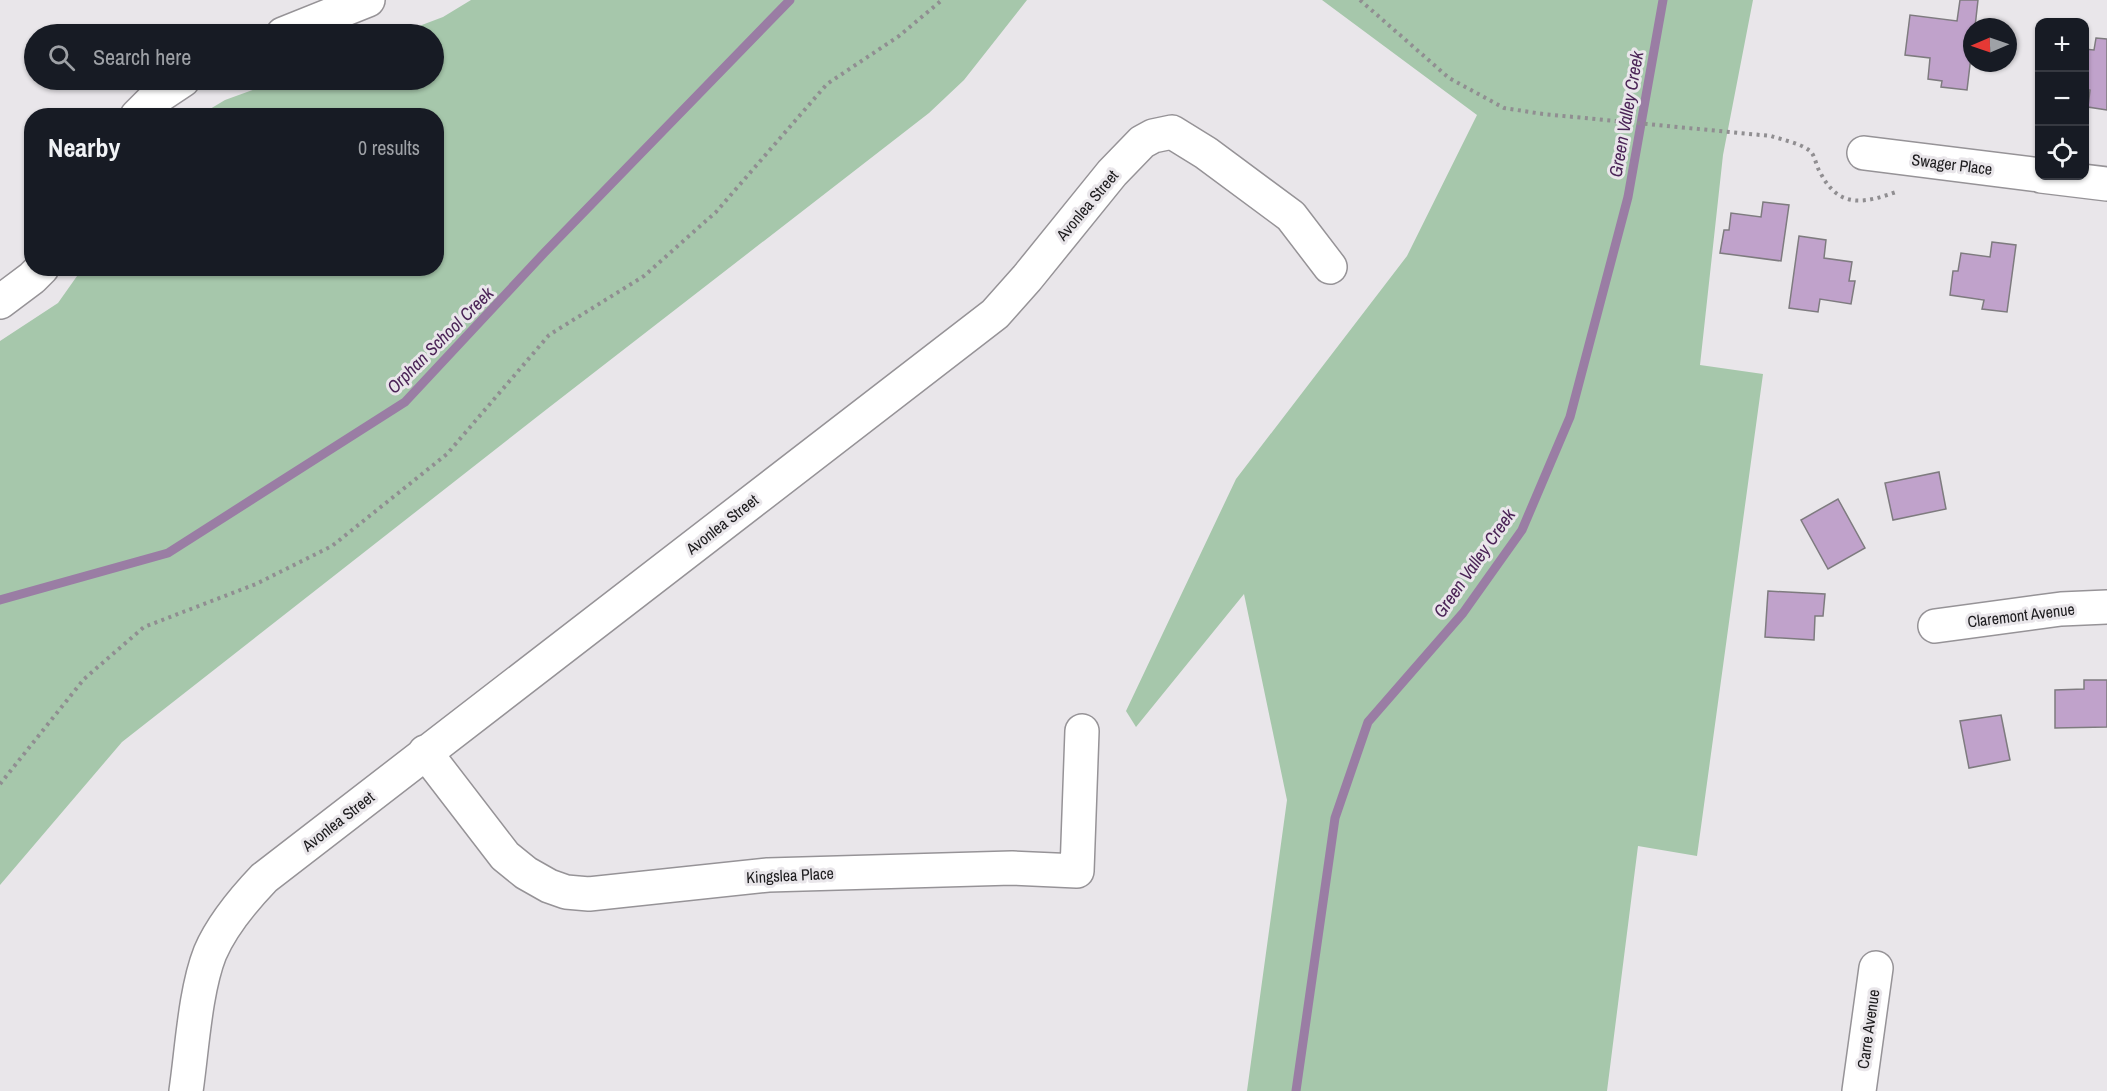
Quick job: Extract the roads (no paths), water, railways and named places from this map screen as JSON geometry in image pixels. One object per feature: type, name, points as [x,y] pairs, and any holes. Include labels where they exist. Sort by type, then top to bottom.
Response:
[{"type":"street","points":[[308,24],[368,0]]},
{"type":"street","points":[[145,108],[168,90]]},
{"type":"street","name":"Avonlea Street","points":[[186,1091],[204,973],[210,953],[243,899],[264,878],[995,314],[1112,173],[1143,142],[1153,136],[1172,132],[1206,153],[1291,216],[1330,267]]},
{"type":"street","name":"Swager Place","points":[[1864,153],[2035,174]]},
{"type":"street","name":"Swager Place","points":[[2078,180],[2107,184]]},
{"type":"street","points":[[0,302],[34,276]]},
{"type":"street","name":"Claremont Avenue","points":[[1935,626],[2061,609],[2107,607]]},
{"type":"street","name":"Kingslea Place","points":[[425,752],[505,856],[526,873],[549,886],[566,892],[589,894],[768,875],[1012,868],[1077,871],[1082,731]]},
{"type":"street","name":"Carre Avenue","points":[[1859,1091],[1876,968]]},
{"type":"waterway","name":"Orphan School Creek","points":[[0,600],[168,553],[405,402],[545,252],[790,0]]},
{"type":"waterway","name":"Green Valley Creek","points":[[1296,1091],[1335,818],[1368,722],[1463,613],[1522,530],[1570,417],[1628,197],[1663,0]]}]
